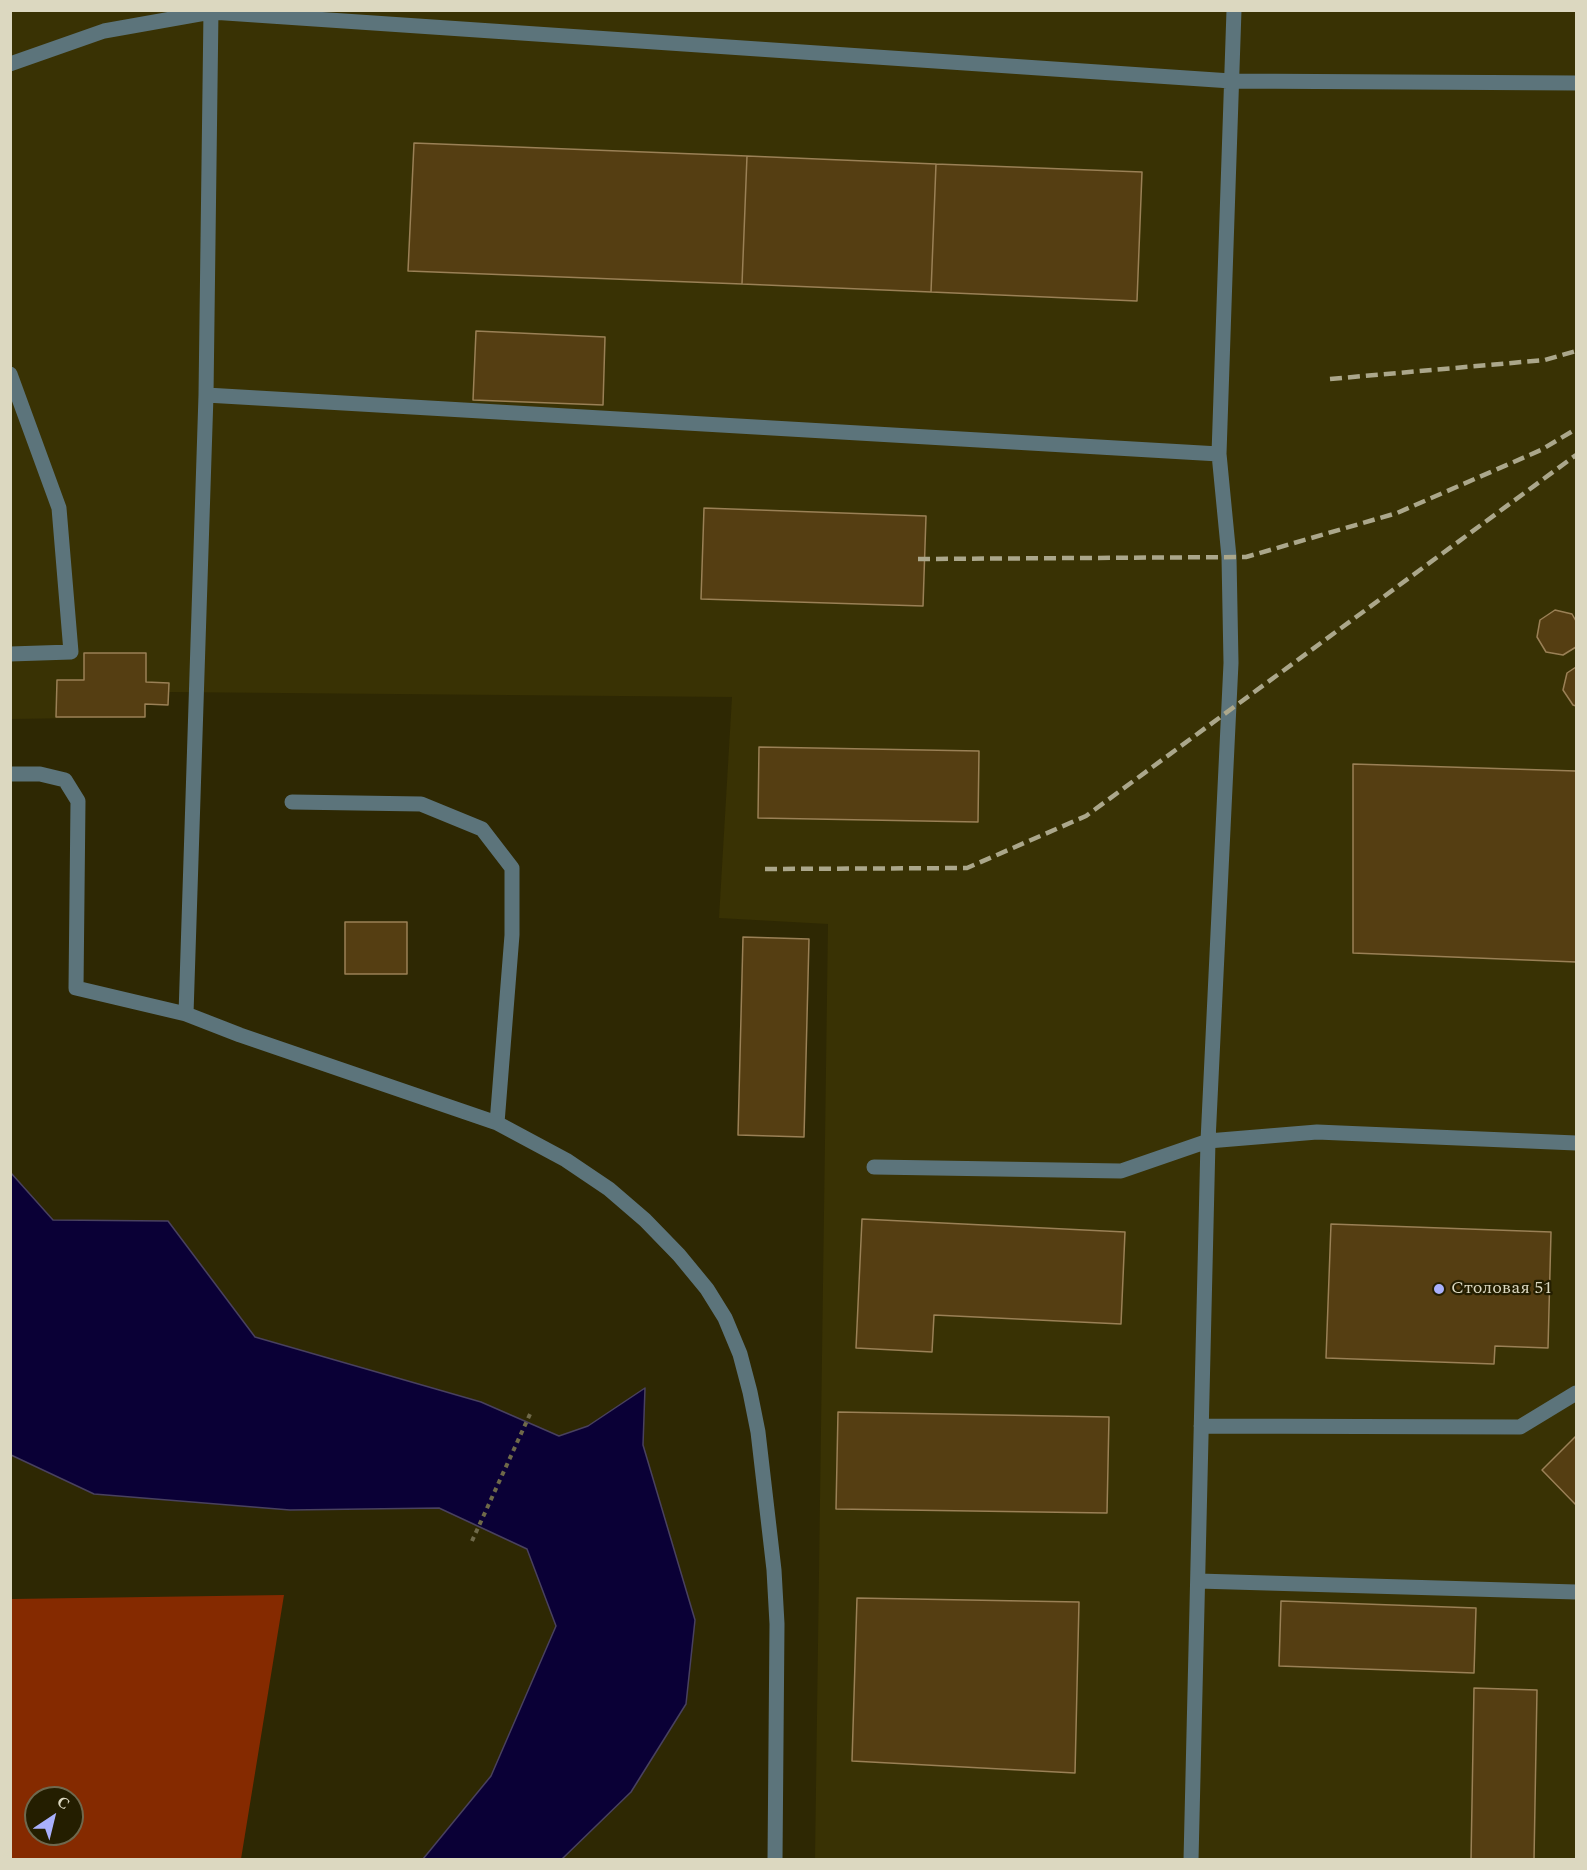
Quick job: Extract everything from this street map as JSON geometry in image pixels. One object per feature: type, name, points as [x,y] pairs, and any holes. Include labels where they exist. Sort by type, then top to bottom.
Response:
[{"type":"street","points":[[1191,1860],[1208,1141],[1231,663],[1229,557],[1219,454],[1234,10]]},
{"type":"street","points":[[186,1014],[206,395],[211,11]]},
{"type":"street","points":[[10,64],[104,31],[211,11],[1231,81],[1576,83]]},
{"type":"street","points":[[10,374],[58,508],[71,652],[10,654]]},
{"type":"street","points":[[206,395],[1219,454]]},
{"type":"street","points":[[10,774],[40,774],[65,780],[78,801],[76,988],[186,1014],[240,1035],[497,1123],[566,1160],[609,1188],[679,1255],[707,1289],[724,1318],[740,1354],[758,1432],[774,1570],[777,1624],[775,1860]]},
{"type":"street","points":[[292,802],[421,804],[482,829],[512,868],[512,935],[497,1123]]},
{"type":"street","points":[[874,1167],[1121,1171],[1208,1141],[1317,1132],[1576,1143]]},
{"type":"street","points":[[1201,1426],[1520,1427],[1576,1393]]},
{"type":"street","points":[[1198,1581],[1576,1592]]},
{"type":"path","points":[[472,1541],[531,1412]]},
{"type":"shaded area","points":[[10,11],[1576,11],[1576,1859],[815,1859],[828,924],[719,918],[732,697],[169,692],[168,705],[145,704],[145,717],[11,719]]},
{"type":"shaded area","points":[[11,1173],[53,1220],[168,1221],[255,1337],[481,1402],[559,1436],[588,1426],[645,1388],[643,1445],[695,1620],[686,1704],[631,1792],[562,1859],[423,1859],[491,1776],[556,1626],[527,1549],[439,1508],[290,1510],[94,1494],[11,1455]]},
{"type":"shaded area","points":[[284,1595],[241,1859],[11,1859],[11,1599]]},
{"type":"building","points":[[414,143],[747,156],[742,284],[408,271]]},
{"type":"building","points":[[747,156],[936,164],[931,292],[742,284]]},
{"type":"building","points":[[936,164],[1142,172],[1137,301],[931,292]]},
{"type":"building","points":[[476,331],[605,337],[603,405],[473,400]]},
{"type":"building","points":[[704,508],[926,516],[923,606],[701,599]]},
{"type":"building","points":[[1555,610],[1572,614],[1576,621],[1576,647],[1563,655],[1546,652],[1537,637],[1540,620]]},
{"type":"building","points":[[84,653],[146,653],[146,682],[169,683],[168,705],[145,704],[145,717],[56,717],[57,680],[84,680]]},
{"type":"building","points":[[1576,667],[1576,706],[1563,690],[1567,673]]},
{"type":"building","points":[[759,747],[979,751],[978,822],[758,818]]},
{"type":"building","points":[[1353,764],[1576,771],[1576,962],[1353,953]]},
{"type":"building","points":[[345,922],[407,922],[407,974],[345,974]]},
{"type":"building","points":[[743,937],[809,939],[804,1137],[738,1135]]},
{"type":"building","points":[[862,1219],[1125,1232],[1121,1324],[934,1315],[932,1352],[856,1348]]},
{"type":"building","name":"Столовая 51","points":[[1331,1224],[1551,1232],[1548,1348],[1495,1346],[1494,1364],[1326,1358]]},
{"type":"building","points":[[838,1412],[1109,1417],[1107,1513],[836,1509]]},
{"type":"building","points":[[1576,1436],[1576,1505],[1542,1470]]},
{"type":"building","points":[[857,1598],[1079,1602],[1075,1773],[852,1761]]},
{"type":"building","points":[[1281,1601],[1476,1608],[1474,1673],[1279,1666]]},
{"type":"building","points":[[1474,1688],[1537,1690],[1534,1860],[1471,1860]]},
{"type":"railway","points":[[1330,379],[1545,360],[1576,351]]},
{"type":"railway","points":[[918,559],[1246,557],[1397,513],[1541,450],[1576,429]]},
{"type":"railway","points":[[765,869],[967,868],[1086,816],[1576,455]]},
{"type":"place","name":"Столовая 51","points":[[1439,1289]]}]
